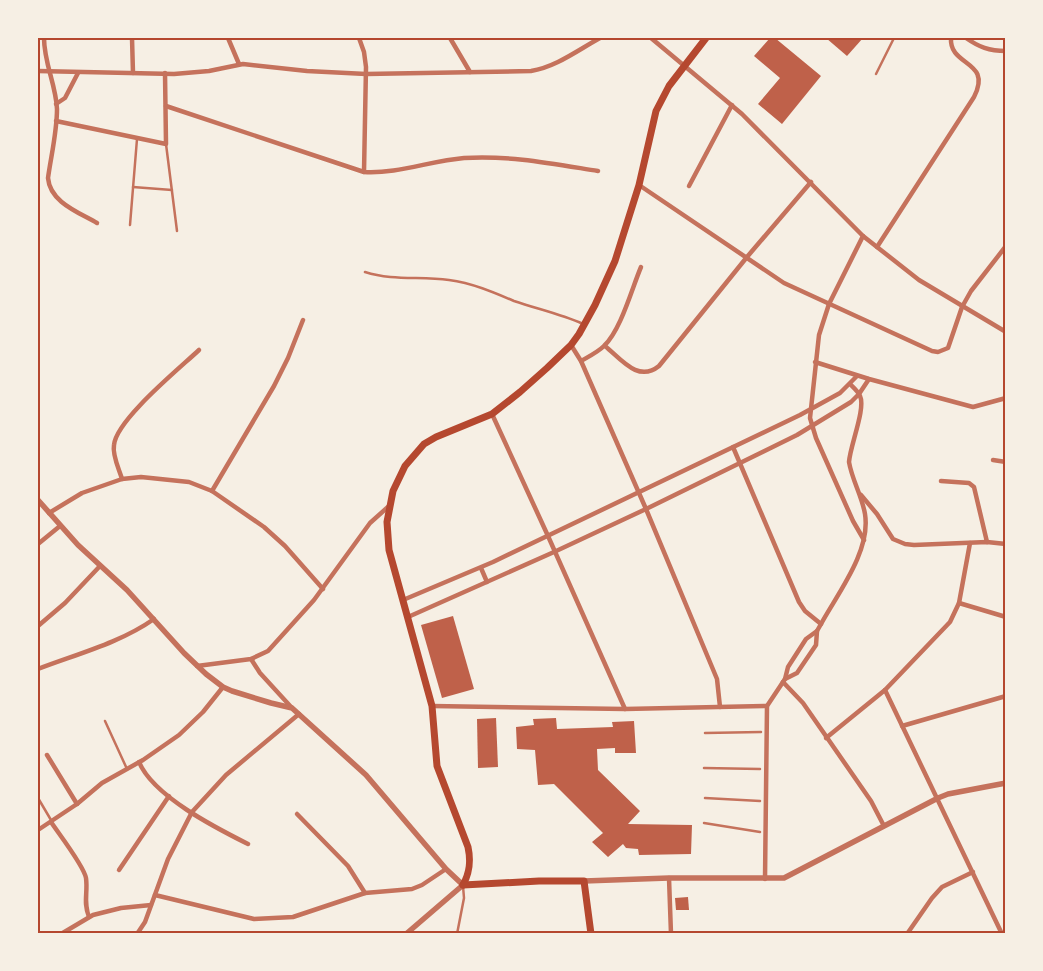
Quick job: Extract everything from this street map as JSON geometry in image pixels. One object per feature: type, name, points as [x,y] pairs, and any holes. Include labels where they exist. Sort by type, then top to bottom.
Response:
[{"type":"main road","points":[[591,934],[584,881],[463,885],[469,872],[470,857],[437,766],[432,706],[389,550],[387,522],[389,506],[393,491],[405,466],[419,449],[436,437],[492,414],[534,380],[571,344],[585,325],[615,261],[639,184],[656,111],[661,98],[706,38]]},
{"type":"street","points":[[44,38],[45,58],[50,72],[56,104],[56,121],[48,186],[57,199],[96,223]]},
{"type":"street","points":[[132,38],[133,73]]},
{"type":"street","points":[[228,38],[239,64]]},
{"type":"street","points":[[359,38],[366,60],[364,172]]},
{"type":"street","points":[[450,38],[470,72]]},
{"type":"street","points":[[38,71],[165,74],[209,71],[239,64],[313,72],[366,74],[531,71],[543,69],[600,38]]},
{"type":"street","points":[[651,38],[685,64],[732,105],[863,236],[919,280],[1006,332]]},
{"type":"street","points":[[877,247],[974,96],[979,85],[980,81],[976,72],[956,54],[950,44],[951,38]]},
{"type":"street","points":[[966,38],[985,49],[1006,51]]},
{"type":"street","points":[[56,104],[65,98],[78,73]]},
{"type":"street","points":[[56,121],[166,144],[165,74]]},
{"type":"street","points":[[689,186],[732,105]]},
{"type":"street","points":[[166,106],[364,172],[380,172],[452,159],[481,157],[529,160],[598,171]]},
{"type":"street","points":[[604,346],[631,368],[646,373],[653,371],[811,182]]},
{"type":"street","points":[[639,184],[784,283],[932,351],[938,352],[948,348],[962,306],[982,274],[1006,246]]},
{"type":"street","points":[[863,236],[829,304],[819,335],[810,410],[812,426],[853,521],[864,541]]},
{"type":"street","points":[[581,362],[604,346],[620,320],[641,267]]},
{"type":"street","points":[[212,491],[274,386],[288,358],[303,320]]},
{"type":"street","points":[[571,344],[581,362],[646,509],[717,679],[720,707]]},
{"type":"street","points":[[122,479],[113,447],[122,425],[199,350]]},
{"type":"street","points":[[815,362],[857,376],[972,407],[1006,398]]},
{"type":"street","points":[[403,600],[481,568],[810,410],[840,393],[857,376]]},
{"type":"street","points":[[408,617],[646,509],[812,426],[848,404],[860,394],[869,379]]},
{"type":"street","points":[[765,878],[767,706],[784,681],[788,667],[806,639],[817,631],[858,558],[864,541],[865,516],[851,472],[849,459],[861,410],[861,402],[860,394],[850,384]]},
{"type":"street","points":[[492,414],[625,709]]},
{"type":"street","points":[[733,447],[799,602],[805,611],[821,624]]},
{"type":"street","points":[[993,460],[1006,462]]},
{"type":"street","points":[[48,514],[82,494],[122,479],[142,477],[181,481],[212,491],[276,537],[324,589]]},
{"type":"street","points":[[941,481],[969,483],[974,487],[986,542]]},
{"type":"street","points":[[859,494],[874,509],[893,539],[897,542],[914,545],[986,542],[1006,544]]},
{"type":"street","points":[[38,500],[48,514],[127,590],[197,666],[223,687],[271,704],[292,708]]},
{"type":"street","points":[[197,666],[251,659],[263,655],[275,645],[324,589],[362,532],[389,506]]},
{"type":"street","points":[[38,544],[60,526]]},
{"type":"street","points":[[826,738],[885,690],[946,629],[959,603],[970,543]]},
{"type":"street","points":[[38,626],[65,603],[100,566]]},
{"type":"street","points":[[481,568],[487,582]]},
{"type":"street","points":[[959,603],[1006,617]]},
{"type":"street","points":[[38,669],[123,637],[141,628],[154,618]]},
{"type":"street","points":[[784,681],[797,673],[816,645],[817,631]]},
{"type":"street","points":[[251,659],[265,680],[292,708],[371,779],[446,869],[463,885],[406,934]]},
{"type":"street","points":[[784,681],[802,703],[871,802],[884,826]]},
{"type":"street","points":[[38,830],[77,804],[93,790],[171,741],[190,726],[223,687]]},
{"type":"street","points":[[885,690],[1002,934]]},
{"type":"street","points":[[902,726],[1006,696]]},
{"type":"street","points":[[432,706],[625,709],[767,706]]},
{"type":"street","points":[[137,934],[145,922],[168,860],[192,812],[226,775],[298,714]]},
{"type":"street","points":[[47,755],[77,804]]},
{"type":"street","points":[[139,762],[146,775],[169,796],[192,812],[248,844]]},
{"type":"street","points":[[584,881],[789,877],[938,798],[948,794],[1006,783]]},
{"type":"street","points":[[119,870],[169,796]]},
{"type":"street","points":[[297,814],[348,866],[365,893]]},
{"type":"street","points":[[52,822],[85,874],[85,905],[89,917]]},
{"type":"street","points":[[155,895],[261,920],[300,916],[365,893],[412,889],[422,885],[446,869]]},
{"type":"street","points":[[907,934],[942,887],[973,872]]},
{"type":"street","points":[[669,878],[671,934]]},
{"type":"street","points":[[61,934],[89,917],[121,908],[151,905]]},
{"type":"lane","points":[[876,74],[894,38]]},
{"type":"lane","points":[[130,225],[137,139]]},
{"type":"lane","points":[[166,144],[177,231]]},
{"type":"lane","points":[[133,187],[172,190]]},
{"type":"lane","points":[[366,272],[394,279],[429,278],[464,283],[564,316],[585,325]]},
{"type":"lane","points":[[105,721],[127,769]]},
{"type":"lane","points":[[705,733],[761,732]]},
{"type":"lane","points":[[704,768],[760,769]]},
{"type":"lane","points":[[38,798],[52,822]]},
{"type":"lane","points":[[705,798],[760,802]]},
{"type":"lane","points":[[704,823],[760,832]]},
{"type":"lane","points":[[457,934],[464,898],[463,885]]},
{"type":"building","points":[[770,38],[775,38],[821,76],[782,124],[758,104],[780,78],[754,56]]},
{"type":"building","points":[[826,38],[863,38],[847,56]]},
{"type":"building","points":[[453,616],[474,689],[442,698],[421,625]]},
{"type":"building","points":[[496,718],[498,767],[478,768],[477,719]]},
{"type":"building","points":[[556,718],[557,729],[613,727],[612,722],[634,721],[636,753],[615,753],[615,748],[597,749],[598,770],[640,811],[628,824],[692,825],[691,854],[639,855],[638,849],[626,848],[623,844],[608,857],[592,842],[603,833],[554,784],[538,785],[535,750],[517,749],[516,727],[534,725],[533,719]]},
{"type":"building","points":[[688,897],[689,910],[676,910],[675,898]]}]
